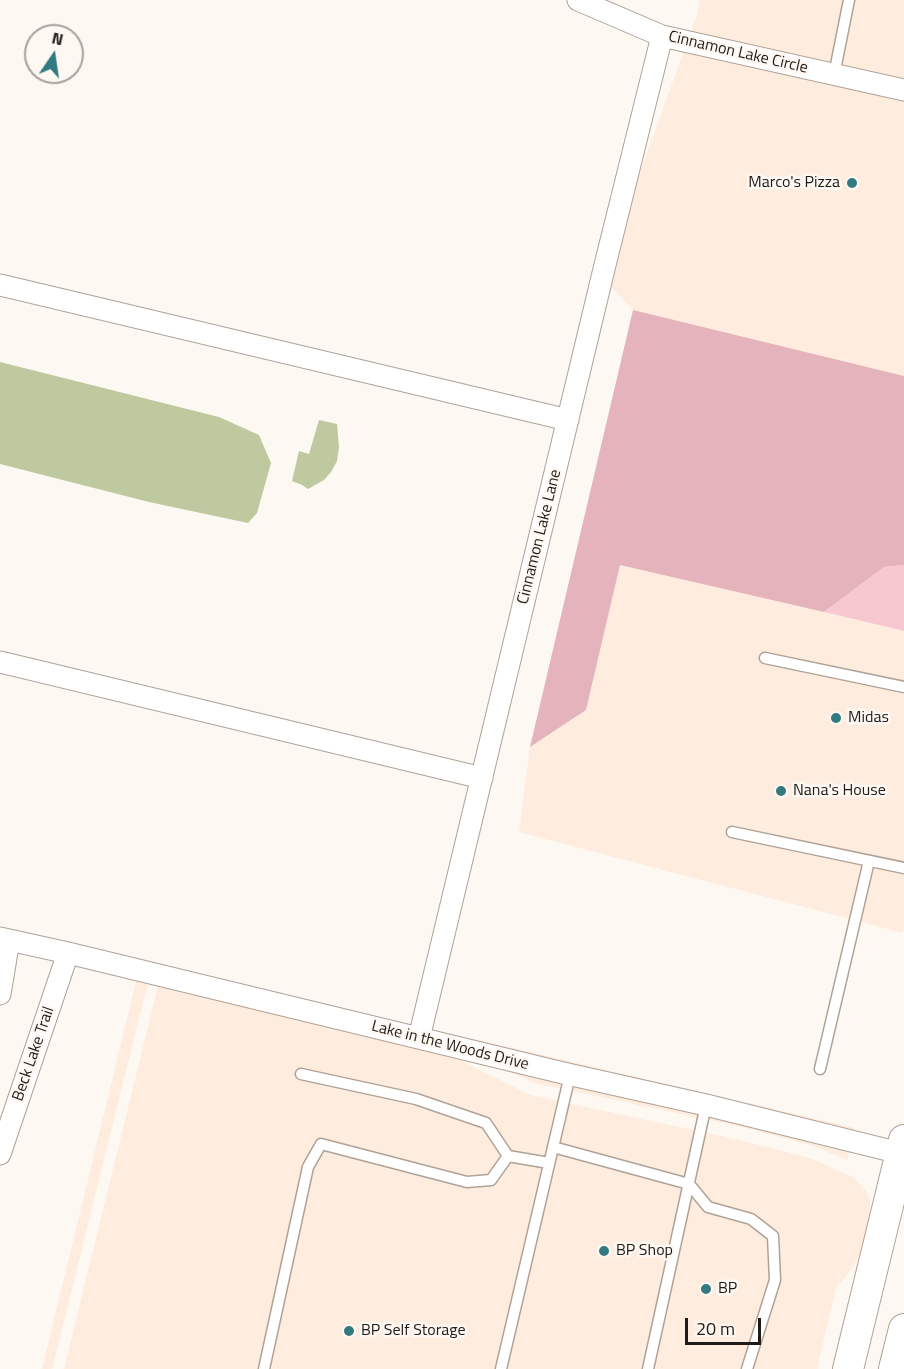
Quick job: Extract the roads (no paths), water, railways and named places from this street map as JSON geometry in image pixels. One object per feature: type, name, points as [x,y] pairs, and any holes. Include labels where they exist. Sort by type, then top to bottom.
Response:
[{"type":"main road","points":[[848,1369],[903,1149]]},
{"type":"main road","points":[[894,1369],[904,1329]]},
{"type":"street","name":"Cinnamon Lake Circle","points":[[578,0],[662,36],[904,90]]},
{"type":"street","name":"Cinnamon Lake Lane","points":[[419,1038],[662,36]]},
{"type":"street","points":[[0,285],[568,420]]},
{"type":"street","points":[[0,662],[482,778]]},
{"type":"street","points":[[0,994],[4,939]]},
{"type":"street","name":"Lake in the Woods Drive","points":[[4,939],[570,1075],[903,1149]]},
{"type":"street","name":"Beck Lake Trail","points":[[0,1154],[68,953]]},
{"type":"lane","points":[[834,75],[849,0]]},
{"type":"lane","points":[[765,658],[904,687]]},
{"type":"lane","points":[[732,832],[904,868]]},
{"type":"lane","points":[[820,1069],[869,861]]},
{"type":"lane","points":[[301,1074],[416,1099],[486,1124],[508,1156],[549,1163]]},
{"type":"lane","points":[[501,1369],[570,1075]]},
{"type":"lane","points":[[648,1369],[706,1105]]},
{"type":"lane","points":[[264,1369],[309,1167],[321,1144],[466,1182],[491,1180],[508,1156]]},
{"type":"lane","points":[[553,1147],[688,1184],[708,1207],[751,1219],[773,1236],[775,1280],[747,1369]]},
{"type":"place","name":"Marco's Pizza","points":[[852,183]]},
{"type":"place","name":"Midas","points":[[836,718]]},
{"type":"place","name":"Nana's House","points":[[781,791]]},
{"type":"place","name":"BP Shop","points":[[604,1251]]},
{"type":"place","name":"BP","points":[[706,1289]]},
{"type":"place","name":"BP Self Storage","points":[[349,1331]]}]
